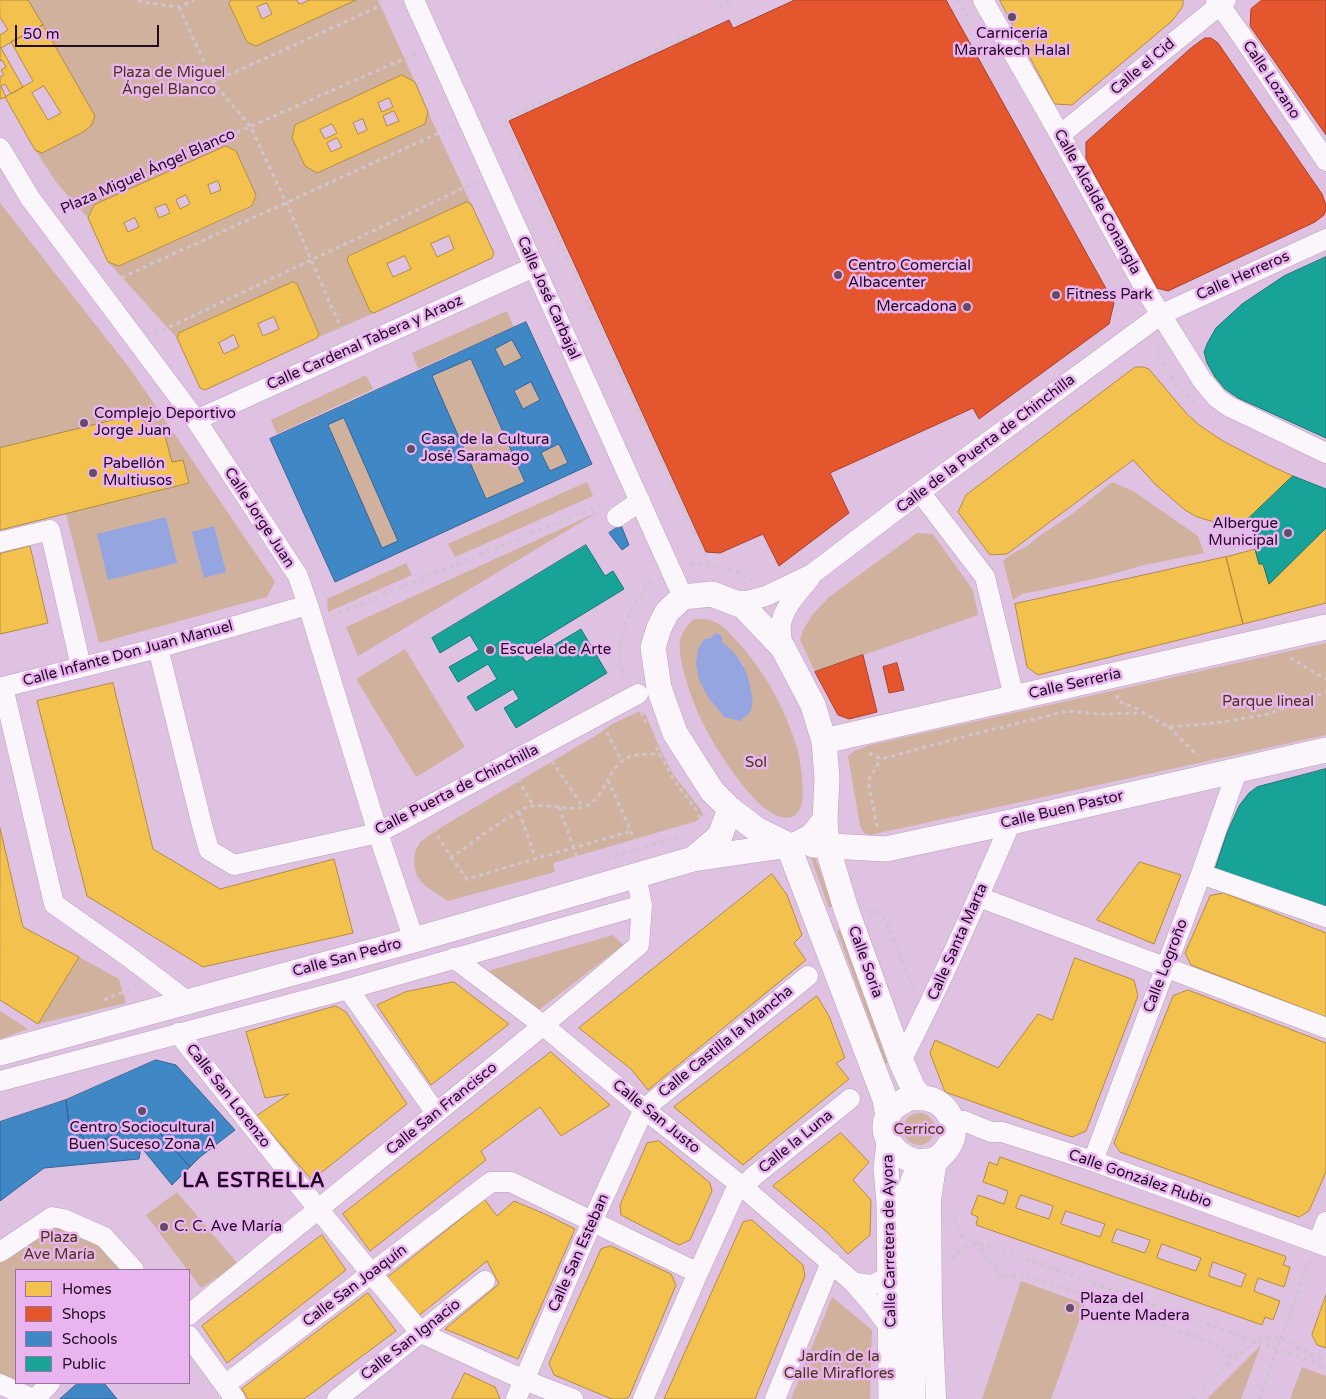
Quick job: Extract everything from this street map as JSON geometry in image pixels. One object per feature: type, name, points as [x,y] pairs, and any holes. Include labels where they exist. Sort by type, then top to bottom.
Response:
[{"type":"main road","name":"Calle Soria","points":[[683,597],[712,594],[743,606],[783,648],[812,705],[824,741],[827,778],[825,820],[828,846],[846,910],[900,1060],[913,1088],[921,1098]]},
{"type":"main road","points":[[683,597],[667,612],[659,628],[653,647],[656,668],[659,688],[675,733],[712,792],[756,829],[790,845],[812,836],[825,820]]},
{"type":"main road","name":"Calle Serrería","points":[[824,741],[1326,627]]},
{"type":"main road","name":"Calle Buen Pastor","points":[[790,845],[886,849],[1326,750]]},
{"type":"main road","name":"Calle San Pedro","points":[[693,859],[720,836],[730,809]]},
{"type":"main road","name":"Calle Soria","points":[[790,845],[885,1099],[888,1117]]},
{"type":"main road","name":"Calle San Pedro","points":[[0,1053],[414,940],[693,859],[790,845]]},
{"type":"main road","points":[[909,1098],[921,1098],[929,1099],[941,1105],[949,1112],[954,1131],[952,1142],[934,1157],[908,1160],[889,1142],[886,1124],[894,1108],[909,1098]]},
{"type":"main road","name":"Calle Carretera de Ayora","points":[[889,1142],[886,1169],[889,1203],[891,1399]]},
{"type":"main road","name":"Calle Carretera de Ayora","points":[[913,1399],[911,1183],[915,1174],[934,1157]]},
{"type":"street","name":"Calle José Carbajal","points":[[414,0],[683,597]]},
{"type":"street","name":"Calle Alcalde Conangla","points":[[983,0],[1060,135],[1133,269],[1202,380],[1217,398],[1228,406],[1326,453]]},
{"type":"street","name":"Calle el Cid","points":[[1060,135],[1220,1]]},
{"type":"street","name":"Calle Lozano","points":[[1220,1],[1326,161]]},
{"type":"street","name":"Calle Jorge Juan","points":[[0,148],[30,198],[196,420],[298,576],[378,833],[414,940]]},
{"type":"street","name":"Calle Herreros","points":[[1160,315],[1326,239]]},
{"type":"street","name":"Calle Cardenal Tabera y Araoz","points":[[196,420],[534,267]]},
{"type":"street","name":"Calle de la Puerta de Chinchilla","points":[[726,600],[747,601],[766,596],[812,574],[1160,315]]},
{"type":"street","points":[[920,492],[985,578],[1014,698]]},
{"type":"street","points":[[612,509],[640,501]]},
{"type":"street","points":[[0,542],[50,530],[81,667]]},
{"type":"street","name":"Calle de la Puerta de Chinchilla","points":[[783,648],[781,626],[783,616],[812,574]]},
{"type":"street","name":"Calle Infante Don Juan Manuel","points":[[188,1002],[54,904],[3,687],[158,648],[310,615]]},
{"type":"street","name":"Calle Puerta de Chinchilla","points":[[158,648],[209,850],[234,865],[378,833],[638,694]]},
{"type":"street","points":[[656,668],[638,694],[663,699]]},
{"type":"street","name":"Calle Logroño","points":[[1093,1161],[1201,874],[1225,773]]},
{"type":"street","name":"Calle Santa Marta","points":[[900,1060],[926,1013],[1011,822]]},
{"type":"street","points":[[1201,874],[1326,917]]},
{"type":"street","name":"Calle San Francisco","points":[[190,1314],[544,1026],[638,945],[642,904],[636,875]]},
{"type":"street","points":[[979,897],[1326,1028]]},
{"type":"street","name":"Calle San Pedro","points":[[0,1081],[348,989],[642,904]]},
{"type":"street","name":"Calle San Justo","points":[[454,958],[544,1026],[644,1109],[741,1185],[852,1282],[891,1329]]},
{"type":"street","name":"Calle Castilla la Mancha","points":[[644,1109],[808,976]]},
{"type":"street","points":[[348,989],[436,1113]]},
{"type":"street","name":"Calle San Lorenzo","points":[[178,1033],[318,1209],[421,1333],[524,1380],[573,1399]]},
{"type":"street","name":"Calle la Luna","points":[[741,1185],[850,1099]]},
{"type":"street","name":"Calle San Esteban","points":[[516,1399],[592,1222],[644,1109]]},
{"type":"street","name":"Calle González Rubio","points":[[952,1121],[964,1121],[992,1132],[1002,1132],[1093,1161],[1322,1244]]},
{"type":"street","points":[[934,1157],[936,1166],[931,1200],[932,1310],[936,1399]]},
{"type":"street","name":"Calle San Joaquín","points":[[230,1392],[371,1274],[491,1182],[511,1182],[592,1222]]},
{"type":"street","points":[[643,1399],[698,1273],[741,1185]]},
{"type":"street","points":[[0,1252],[52,1217],[63,1219],[104,1237],[133,1269]]},
{"type":"street","points":[[592,1222],[698,1273]]},
{"type":"street","points":[[1322,1244],[1326,1222]]},
{"type":"street","points":[[775,1399],[831,1262]]},
{"type":"street","points":[[852,1282],[878,1284],[890,1273]]},
{"type":"street","name":"Calle San Ignacio","points":[[337,1399],[485,1281]]},
{"type":"street","points":[[190,1337],[230,1392]]},
{"type":"street","points":[[0,1384],[34,1399],[49,1384]]},
{"type":"path","points":[[138,0],[179,7],[194,0]]},
{"type":"path","points":[[213,82],[376,8],[382,0]]},
{"type":"path","points":[[719,6],[732,1]]},
{"type":"path","name":"Plaza Miguel Ángel Blanco","points":[[179,7],[213,82],[250,126],[286,202],[350,350]]},
{"type":"path","points":[[702,29],[503,120],[707,559]]},
{"type":"path","name":"Plaza Miguel Ángel Blanco","points":[[45,217],[420,51]]},
{"type":"path","points":[[98,288],[454,126]]},
{"type":"path","points":[[138,342],[478,181]]},
{"type":"path","points":[[310,615],[612,509]]},
{"type":"path","points":[[1289,657],[1326,679]]},
{"type":"path","points":[[1117,691],[1118,701],[1169,727],[1204,762],[1225,773]]},
{"type":"path","points":[[1169,727],[1216,723],[1269,714],[1326,692]]},
{"type":"path","points":[[856,734],[862,750],[881,759],[1067,711],[1098,714],[1143,713]]},
{"type":"path","points":[[604,727],[622,762]]},
{"type":"path","points":[[451,857],[527,807],[549,805],[583,807],[592,802],[600,794],[616,767],[630,757],[668,753]]},
{"type":"path","points":[[550,759],[583,807]]},
{"type":"path","points":[[877,827],[868,781],[881,759]]},
{"type":"path","points":[[518,778],[534,807]]},
{"type":"path","points":[[608,780],[636,843]]},
{"type":"path","points":[[559,807],[578,860]]},
{"type":"path","points":[[520,812],[536,859]]},
{"type":"path","points":[[433,829],[467,879],[631,831]]},
{"type":"path","points":[[931,1200],[952,1215],[960,1235],[978,1244],[1001,1278],[1019,1274],[1055,1286],[1213,1343],[1233,1359]]},
{"type":"path","points":[[949,1263],[964,1248],[974,1244],[990,1246],[1326,1367]]},
{"type":"path","points":[[1258,1399],[1310,1260],[1302,1258]]},
{"type":"path","points":[[1192,1399],[1233,1359],[1262,1337],[1281,1338],[1311,1354],[1326,1359]]},
{"type":"green space","name":"Plaza de Miguel Ángel Blanco","points":[[28,0],[231,0],[229,4],[247,42],[256,46],[356,0],[378,0],[415,82],[402,75],[295,124],[292,138],[305,166],[318,173],[425,124],[428,112],[471,204],[467,202],[349,256],[347,260],[370,311],[374,313],[317,338],[319,333],[297,284],[292,282],[179,333],[177,338],[108,262],[120,266],[252,207],[256,195],[236,152],[226,147],[94,205],[88,218],[56,182],[35,150],[42,153],[83,132],[91,126],[95,116]]},
{"type":"green space","name":"Complejo Deportivo Jorge Juan","points":[[0,203],[131,370],[275,582],[267,597],[99,643],[66,514],[0,530]]},
{"type":"green space","points":[[507,311],[514,327],[418,369],[412,353]]},
{"type":"green space","points":[[512,340],[522,358],[504,367],[495,349]]},
{"type":"green space","points":[[471,359],[525,482],[486,499],[432,376]]},
{"type":"green space","points":[[366,375],[373,389],[277,434],[271,420]]},
{"type":"green space","points":[[531,382],[540,400],[523,409],[514,391]]},
{"type":"green space","points":[[344,418],[398,541],[382,548],[328,425]]},
{"type":"green space","points":[[559,444],[568,463],[550,471],[541,453]]},
{"type":"green space","points":[[587,482],[593,496],[455,557],[448,544]]},
{"type":"green space","points":[[1112,482],[1133,491],[1198,536],[1204,553],[1022,594],[1013,600],[1003,561],[1072,514]]},
{"type":"green space","points":[[598,512],[358,656],[346,627]]},
{"type":"green space","points":[[917,533],[933,534],[973,590],[978,615],[815,672],[800,640],[803,630],[813,614],[829,597]]},
{"type":"green space","points":[[406,563],[412,575],[328,612],[327,599]]},
{"type":"green space","name":"Sol","points":[[694,619],[716,622],[736,640],[765,678],[781,706],[798,751],[802,782],[802,804],[798,813],[794,816],[781,817],[768,810],[753,797],[726,762],[706,728],[689,690],[680,648],[680,641],[685,629]],"holes":[[[717,633],[722,642],[744,665],[724,717],[708,697],[704,639],[711,638]]]},
{"type":"green space","name":"Parque lineal","points":[[1326,643],[1326,735],[870,835],[864,833],[860,826],[848,756],[854,751],[870,745]]},
{"type":"green space","points":[[405,649],[465,747],[416,777],[356,679]]},
{"type":"green space","points":[[638,712],[646,715],[673,774],[701,810],[703,815],[697,821],[553,863],[555,872],[448,901],[425,886],[417,876],[414,865],[415,852],[420,842],[612,724]]},
{"type":"green space","points":[[815,857],[833,906],[829,908],[811,858]]},
{"type":"green space","points":[[841,929],[888,1063],[885,1064],[837,931]]},
{"type":"green space","points":[[613,935],[623,945],[535,1013],[481,973]]},
{"type":"green space","points":[[79,957],[119,979],[126,1003],[38,1024]]},
{"type":"green space","points":[[0,1011],[28,1029],[0,1039]]},
{"type":"green space","name":"Cerrico","points":[[919,1113],[925,1114],[930,1118],[934,1123],[934,1135],[930,1140],[925,1144],[919,1145],[913,1144],[908,1140],[904,1135],[903,1129],[904,1123],[908,1118],[913,1114]]},
{"type":"green space","points":[[177,1192],[238,1264],[201,1288],[190,1273],[190,1269],[187,1269],[146,1215]]},
{"type":"green space","name":"Plaza Ave María","points":[[58,1221],[107,1245],[130,1269],[15,1269],[15,1380],[0,1373],[0,1257]]},
{"type":"green space","points":[[1021,1281],[1085,1304],[1051,1399],[982,1399]]},
{"type":"green space","name":"Jardín de la Calle Miraflores","points":[[832,1297],[872,1330],[870,1399],[791,1399]]},
{"type":"green space","points":[[1261,1345],[1241,1399],[1207,1399]]},
{"type":"green space","points":[[1302,1367],[1326,1376],[1326,1399],[1290,1399]]},
{"type":"water","points":[[166,517],[177,563],[108,580],[97,534]]},
{"type":"water","points":[[214,526],[226,572],[204,578],[192,532]]},
{"type":"water","points":[[717,633],[722,636],[722,642],[742,663],[750,683],[751,708],[748,715],[740,721],[724,717],[708,697],[699,680],[696,664],[698,649],[704,639],[711,638]]},
{"type":"building: Homes","points":[[0,0],[28,0],[43,25],[1,48],[0,35],[8,30],[0,17]]},
{"type":"building: Homes","points":[[231,0],[297,0],[301,4],[309,0],[356,0],[256,46],[247,42],[229,4]],"holes":[[[267,3],[272,14],[262,19],[257,7]]]},
{"type":"building: Homes","points":[[1000,0],[1183,0],[1183,6],[1172,21],[1072,105],[1055,104]]},
{"type":"building: Homes","points":[[43,25],[95,116],[91,126],[42,153],[35,150],[5,97],[33,81],[11,42]],"holes":[[[44,86],[61,113],[48,120],[32,93]]]},
{"type":"building: Homes","points":[[1,48],[23,87],[11,94],[5,84],[1,86],[6,97],[0,99],[0,77],[4,75],[1,70],[6,67],[2,60],[0,61]]},
{"type":"building: Homes","points":[[402,75],[415,82],[428,112],[425,124],[317,173],[305,166],[292,138],[295,125]],"holes":[[[389,98],[393,107],[382,112],[378,103]],[[394,111],[399,121],[387,126],[383,116]],[[363,119],[367,130],[358,134],[353,123]],[[332,124],[337,133],[325,139],[320,130]],[[337,138],[342,147],[331,152],[327,143]]]},
{"type":"building: Homes","points":[[226,146],[236,151],[256,195],[252,206],[119,266],[108,262],[88,218],[94,205]],"holes":[[[218,181],[221,190],[211,194],[208,185]],[[186,195],[190,204],[180,209],[176,200]],[[166,204],[170,213],[159,218],[155,208]],[[135,218],[139,227],[128,232],[124,223]]]},
{"type":"building: Homes","points":[[467,202],[471,204],[494,253],[492,258],[374,313],[370,311],[347,260],[349,256]],"holes":[[[449,236],[454,249],[437,257],[431,244]],[[405,256],[411,269],[393,277],[387,264]]]},
{"type":"building: Homes","points":[[293,282],[297,284],[319,334],[317,338],[205,390],[200,388],[177,338],[179,333]],"holes":[[[274,317],[279,329],[263,336],[258,324]],[[234,335],[239,347],[224,354],[219,343]]]},
{"type":"building: Homes","points":[[1136,367],[1149,369],[1186,413],[1199,425],[1223,441],[1293,476],[1239,529],[1197,517],[1185,510],[1156,485],[1133,460],[1007,554],[990,555],[958,512],[966,495]]},
{"type":"building: Homes","name":"Pabellón Multiusos","points":[[134,415],[146,422],[148,429],[162,425],[172,462],[183,460],[189,483],[0,530],[0,448]]},
{"type":"building: Homes","points":[[1326,528],[1326,603],[1243,624],[1226,557],[1255,549],[1259,564],[1263,563],[1269,584]]},
{"type":"building: Homes","points":[[30,546],[48,623],[0,634],[0,554]]},
{"type":"building: Homes","points":[[1226,557],[1243,624],[1038,675],[1027,667],[1015,604]]},
{"type":"building: Homes","points":[[113,683],[153,849],[220,889],[334,859],[353,933],[203,967],[87,896],[37,701]]},
{"type":"building: Homes","points":[[0,828],[23,927],[79,957],[38,1024],[0,1000]]},
{"type":"building: Homes","points":[[1140,862],[1181,875],[1154,944],[1097,920]]},
{"type":"building: Homes","points":[[772,874],[787,895],[802,935],[794,943],[806,960],[648,1090],[631,1069],[579,1028]]},
{"type":"building: Homes","points":[[1224,893],[1326,933],[1326,1017],[1191,965],[1185,953],[1210,896]]},
{"type":"building: Homes","points":[[1075,958],[1134,980],[1138,996],[1086,1131],[1072,1137],[945,1092],[930,1053],[935,1040],[998,1068],[1038,1014],[1052,1020]]},
{"type":"building: Homes","points":[[454,982],[509,1024],[431,1085],[377,1005],[405,992]]},
{"type":"building: Homes","points":[[1188,990],[1326,1043],[1326,1172],[1309,1211],[1299,1217],[1120,1152],[1114,1143],[1173,996]]},
{"type":"building: Homes","points":[[817,996],[829,1016],[845,1058],[836,1063],[849,1079],[743,1165],[674,1107]]},
{"type":"building: Homes","points":[[336,1006],[346,1012],[407,1104],[312,1180],[256,1116],[289,1094],[265,1098],[246,1032]]},
{"type":"building: Homes","points":[[551,1052],[610,1105],[561,1136],[540,1107],[481,1151],[486,1160],[370,1251],[343,1214]]},
{"type":"building: Homes","points":[[841,1133],[869,1162],[853,1180],[871,1200],[870,1235],[848,1254],[827,1232],[773,1186]]},
{"type":"building: Homes","points":[[659,1141],[710,1183],[712,1191],[690,1240],[679,1245],[621,1215],[620,1205],[647,1143]]},
{"type":"building: Homes","points":[[1000,1157],[1285,1256],[1283,1265],[1290,1267],[1284,1287],[1258,1278],[1254,1291],[1280,1301],[1273,1320],[1265,1317],[1262,1325],[976,1225],[978,1217],[971,1214],[978,1195],[1004,1204],[1008,1191],[983,1182],[989,1162],[997,1165]],"holes":[[[1021,1195],[1053,1206],[1049,1219],[1016,1208]],[[1066,1211],[1105,1224],[1100,1237],[1061,1224]],[[1117,1229],[1150,1240],[1145,1253],[1112,1242]],[[1162,1244],[1201,1258],[1196,1271],[1157,1258]],[[1213,1262],[1246,1274],[1241,1287],[1209,1276]]]},
{"type":"building: Homes","points":[[485,1200],[497,1216],[514,1201],[575,1229],[518,1359],[445,1329],[499,1284],[487,1261],[417,1317],[387,1278]]},
{"type":"building: Homes","points":[[752,1220],[803,1265],[805,1276],[755,1399],[664,1399],[743,1222]]},
{"type":"building: Homes","points":[[322,1235],[346,1270],[227,1363],[202,1326]]},
{"type":"building: Homes","points":[[611,1246],[671,1274],[676,1285],[629,1397],[624,1399],[612,1399],[554,1375],[549,1363],[601,1249]]},
{"type":"building: Homes","points":[[368,1293],[396,1331],[304,1399],[248,1399],[242,1389]]},
{"type":"building: Homes","points":[[1326,1295],[1326,1348],[1317,1345],[1312,1335]]},
{"type":"building: Homes","points":[[465,1373],[495,1387],[500,1399],[452,1399]]},
{"type":"building: Shops","name":"Centro Comercial Albacenter","points":[[795,0],[946,0],[1114,303],[1109,324],[979,419],[973,408],[830,473],[849,513],[779,566],[763,534],[720,553],[706,552],[509,121],[729,20],[733,28]]},
{"type":"building: Shops","points":[[1262,0],[1326,0],[1326,135],[1250,26],[1251,9]]},
{"type":"building: Shops","points":[[1205,38],[1211,38],[1218,43],[1322,194],[1326,209],[1324,215],[1315,222],[1168,291],[1157,288],[1086,159],[1086,142],[1191,48]]},
{"type":"building: Shops","points":[[863,655],[877,712],[849,719],[838,715],[815,672]]},
{"type":"building: Shops","points":[[897,663],[904,690],[889,693],[883,667]]},
{"type":"building: Schools","name":"Casa de la Cultura José Saramago","points":[[526,322],[592,464],[335,582],[270,439]],"holes":[[[512,340],[522,358],[504,367],[495,349]],[[471,359],[525,482],[486,499],[432,376]],[[531,382],[540,400],[523,409],[514,391]],[[344,418],[398,541],[382,548],[328,425]],[[559,444],[568,463],[550,471],[541,453]]]},
{"type":"building: Schools","points":[[621,525],[629,545],[622,550],[609,533]]},
{"type":"building: Schools","name":"Centro Sociocultural Buen Suceso Zona A","points":[[156,1060],[176,1065],[235,1130],[190,1167],[153,1125],[141,1122],[92,1145],[69,1125],[66,1100]]},
{"type":"building: Schools","points":[[66,1100],[69,1125],[92,1145],[141,1122],[153,1125],[190,1167],[172,1185],[141,1147],[139,1159],[44,1168],[0,1201],[0,1122]]},
{"type":"building: Schools","points":[[77,1384],[105,1384],[117,1399],[60,1399]]},
{"type":"building: Public","points":[[1326,257],[1326,438],[1238,398],[1225,389],[1207,363],[1204,352],[1216,328],[1242,304],[1284,276]]},
{"type":"building: Public","name":"Albergue Municipal","points":[[1293,476],[1326,489],[1326,528],[1269,584],[1263,564],[1259,564],[1255,549],[1259,546],[1257,538],[1247,520]]},
{"type":"building: Public","points":[[586,545],[605,576],[613,571],[624,589],[529,647],[526,642],[517,648],[526,662],[581,629],[607,673],[516,728],[504,708],[519,699],[513,689],[476,711],[467,697],[497,679],[488,664],[458,682],[449,667],[479,650],[470,635],[440,653],[432,638]]},
{"type":"building: Public","points":[[1326,769],[1326,911],[1215,869],[1227,833],[1239,806],[1249,793],[1257,787]]},
{"type":"place","name":"Carnicería Marrakech Halal","points":[[1012,17]]},
{"type":"place","name":"Centro Comercial Albacenter","points":[[838,275]]},
{"type":"place","name":"Fitness Park","points":[[1056,295]]},
{"type":"place","name":"Mercadona","points":[[967,307]]},
{"type":"place","name":"Complejo Deportivo Jorge Juan","points":[[84,423]]},
{"type":"place","name":"Casa de la Cultura José Saramago","points":[[411,449]]},
{"type":"place","name":"Pabellón Multiusos","points":[[93,473]]},
{"type":"place","name":"Albergue Municipal","points":[[1288,533]]},
{"type":"place","name":"Escuela de Arte","points":[[490,650]]},
{"type":"place","name":"Centro Sociocultural Buen Suceso Zona A","points":[[142,1111]]},
{"type":"place","name":"C. C. Ave María","points":[[164,1227]]},
{"type":"place","name":"Plaza del Puente Madera","points":[[1070,1308]]},
{"type":"district","name":"LA ESTRELLA","points":[[254,1182]]}]
